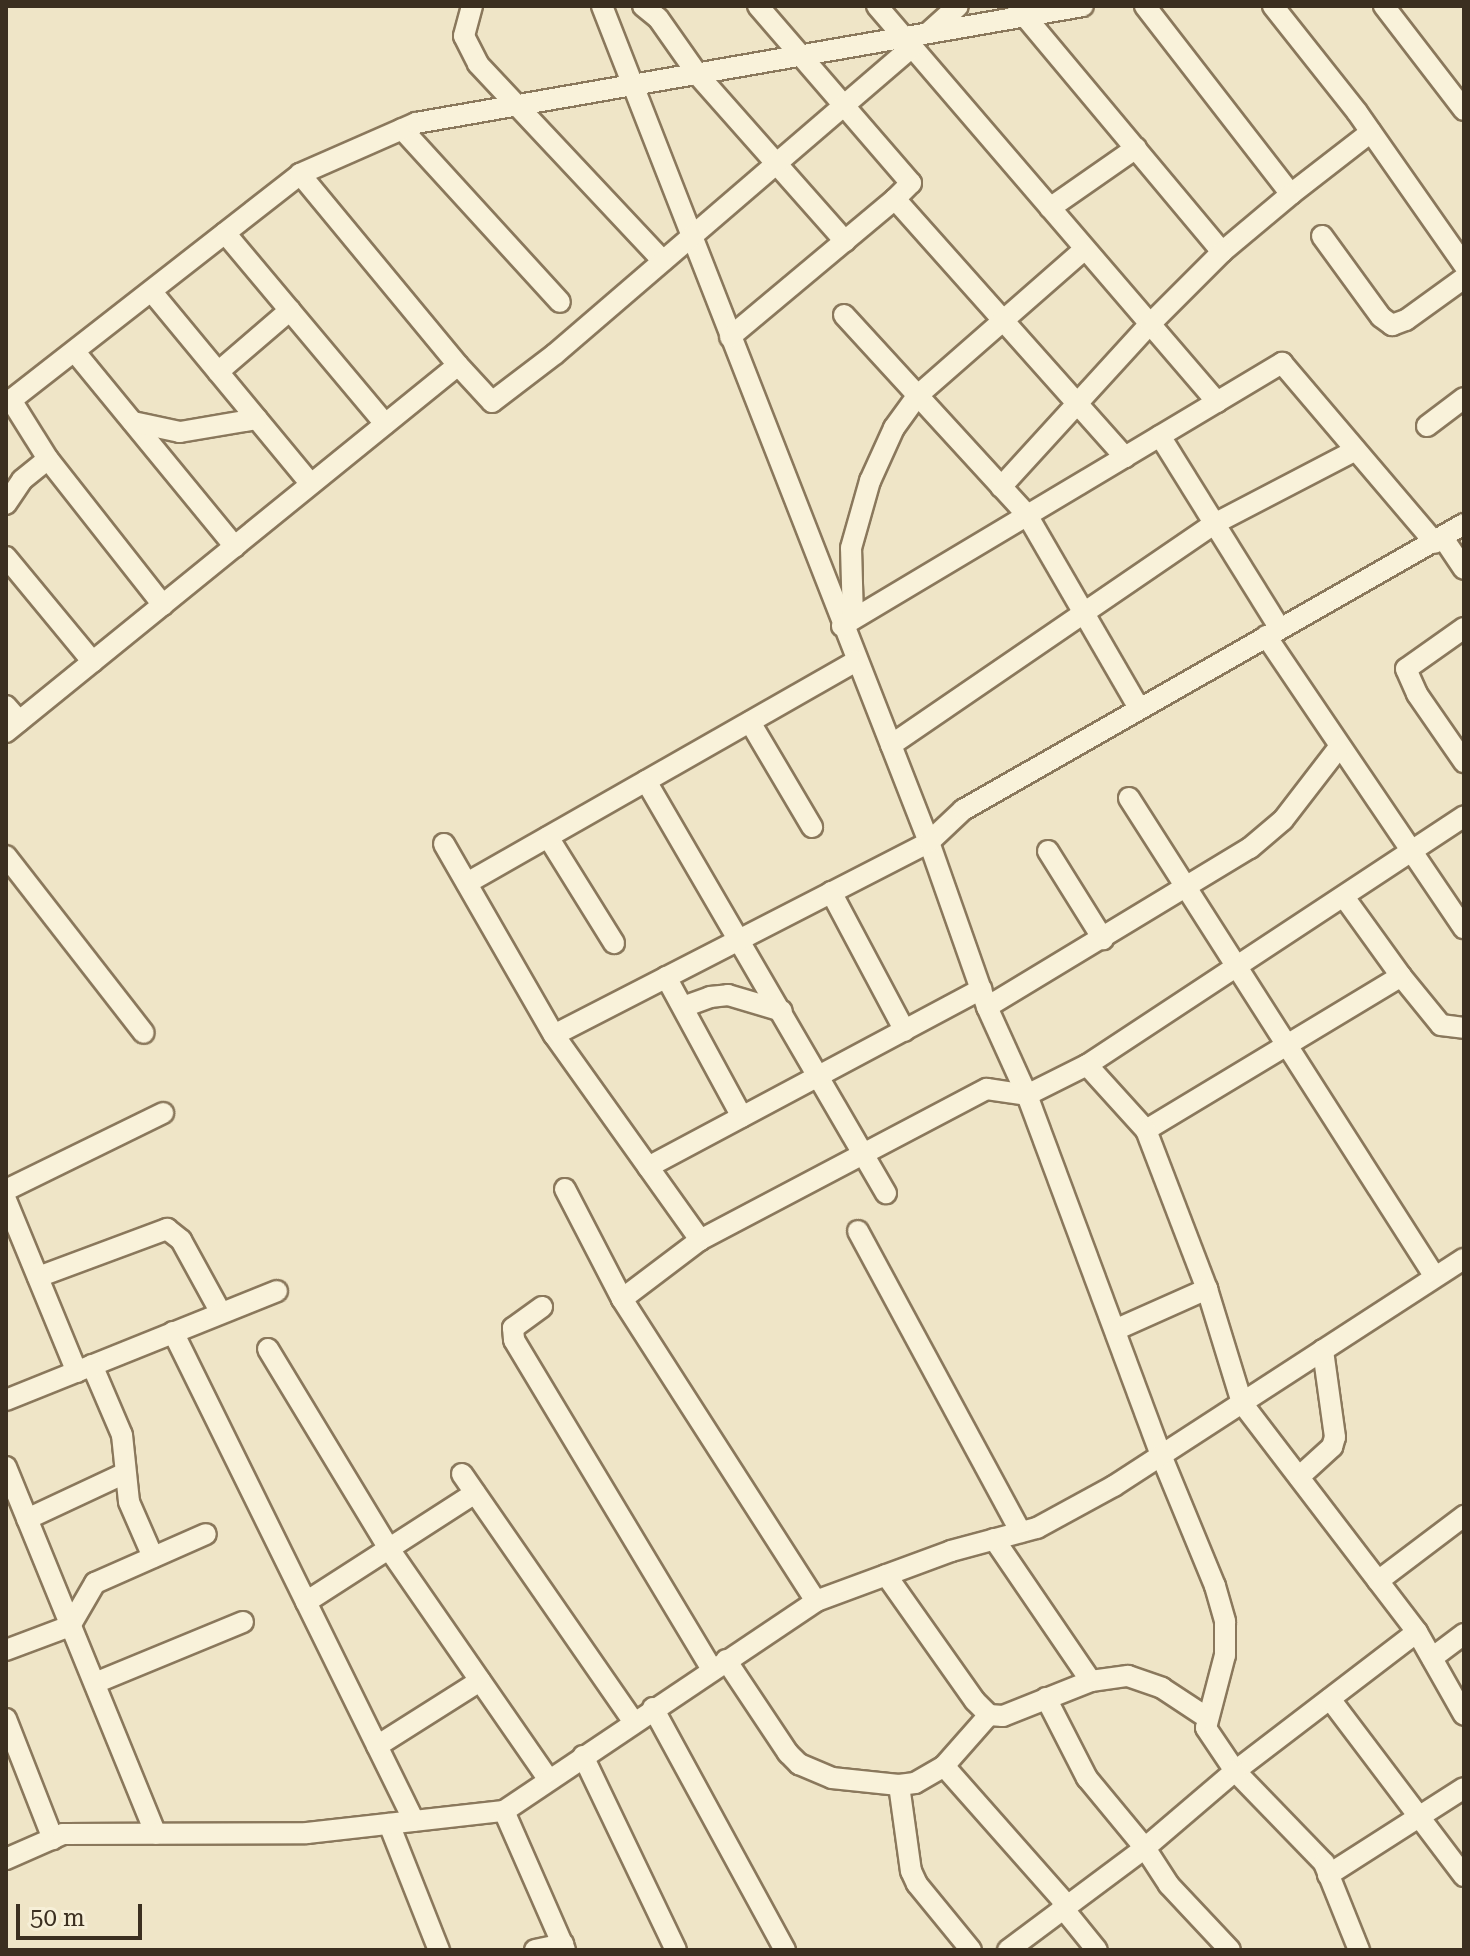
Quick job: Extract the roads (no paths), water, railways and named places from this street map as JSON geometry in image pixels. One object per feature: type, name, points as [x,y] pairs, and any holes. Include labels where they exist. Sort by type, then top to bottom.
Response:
[{"type":"street","points":[[472,6],[464,29],[468,46],[478,64],[663,261]]},
{"type":"street","points":[[602,6],[690,238],[848,622],[856,661],[929,842],[984,998],[1027,1095],[1161,1455],[1215,1586],[1225,1622],[1221,1679],[1206,1717],[1212,1741],[1235,1771],[1324,1863],[1359,1950]]},
{"type":"street","points":[[643,6],[658,18],[698,75],[845,241]]},
{"type":"street","points":[[730,337],[911,183],[758,6]]},
{"type":"street","points":[[877,6],[1217,402]]},
{"type":"street","points":[[928,33],[958,6]]},
{"type":"street","points":[[163,605],[48,459],[9,402],[300,174],[416,123],[802,57],[908,42],[928,33],[1020,11],[1083,6]]},
{"type":"street","points":[[1145,6],[1291,194]]},
{"type":"street","points":[[1273,6],[1371,132],[1464,265]]},
{"type":"street","points":[[1384,6],[1464,110]]},
{"type":"street","points":[[1020,11],[1222,252]]},
{"type":"street","points":[[300,174],[492,402],[844,106],[908,42]]},
{"type":"street","points":[[402,129],[560,302]]},
{"type":"street","points":[[1001,487],[1150,324],[1222,252],[1371,132]]},
{"type":"street","points":[[1050,208],[1136,148]]},
{"type":"street","points":[[895,199],[1125,457]]},
{"type":"street","points":[[225,233],[385,424]]},
{"type":"street","points":[[1322,236],[1381,317],[1392,325],[1406,320],[1464,278]]},
{"type":"street","points":[[848,622],[851,548],[861,507],[887,442],[917,396],[1085,249]]},
{"type":"street","points":[[152,292],[311,484]]},
{"type":"street","points":[[218,372],[290,310]]},
{"type":"street","points":[[844,315],[1027,515],[1139,708]]},
{"type":"street","points":[[75,352],[235,547]]},
{"type":"street","points":[[848,622],[1282,363],[1464,569]]},
{"type":"street","points":[[10,720],[93,662],[458,365]]},
{"type":"street","points":[[1427,426],[1464,398]]},
{"type":"street","points":[[133,422],[180,432],[257,419]]},
{"type":"street","points":[[1160,436],[1340,746],[1464,928]]},
{"type":"street","points":[[891,745],[1212,525],[1356,450]]},
{"type":"street","points":[[6,504],[22,480],[48,459]]},
{"type":"street","points":[[554,1035],[929,842],[963,810],[1464,524]]},
{"type":"street","points":[[6,557],[93,662]]},
{"type":"street","points":[[1464,628],[1406,669],[1417,694],[1464,762]]},
{"type":"street","points":[[467,883],[856,661]]},
{"type":"street","points":[[750,722],[812,827]]},
{"type":"street","points":[[648,1167],[905,1031],[984,998],[1103,939],[1187,889],[1268,835],[1300,800],[1340,746]]},
{"type":"street","points":[[646,781],[886,1193]]},
{"type":"street","points":[[1129,798],[1435,1277]]},
{"type":"street","points":[[622,1299],[700,1240],[987,1089],[1027,1095],[1087,1065],[1464,816]]},
{"type":"street","points":[[548,837],[614,943]]},
{"type":"street","points":[[444,844],[554,1035],[700,1240]]},
{"type":"street","points":[[1048,851],[1103,939]]},
{"type":"street","points":[[6,856],[144,1033]]},
{"type":"street","points":[[831,892],[905,1031]]},
{"type":"street","points":[[1344,897],[1441,1025],[1464,1028]]},
{"type":"street","points":[[1146,1130],[1401,976]]},
{"type":"street","points":[[666,977],[742,1117]]},
{"type":"street","points":[[683,1007],[710,997],[728,995],[782,1011]]},
{"type":"street","points":[[1087,1065],[1146,1130],[1207,1289],[1242,1403],[1417,1632],[1464,1715]]},
{"type":"street","points":[[6,1190],[163,1113]]},
{"type":"street","points":[[565,1189],[622,1299],[816,1601]]},
{"type":"street","points":[[6,1200],[38,1277],[122,1435],[129,1502],[153,1557]]},
{"type":"street","points":[[38,1277],[167,1229],[181,1240],[221,1313]]},
{"type":"street","points":[[858,1231],[1021,1532]]},
{"type":"street","points":[[6,1859],[63,1834],[307,1833],[504,1811],[633,1721],[816,1601],[994,1539],[1037,1528],[1114,1486],[1464,1259]]},
{"type":"street","points":[[1115,1330],[1207,1289]]},
{"type":"street","points":[[6,1400],[277,1291]]},
{"type":"street","points":[[542,1307],[513,1328],[514,1340],[719,1665],[799,1764],[832,1778],[899,1785],[915,1783],[944,1766],[989,1715]]},
{"type":"street","points":[[173,1332],[414,1821]]},
{"type":"street","points":[[268,1349],[389,1549],[549,1780]]},
{"type":"street","points":[[1299,1477],[1332,1447],[1335,1437],[1323,1350]]},
{"type":"street","points":[[6,1467],[156,1834]]},
{"type":"street","points":[[27,1519],[125,1473]]},
{"type":"street","points":[[462,1474],[633,1721]]},
{"type":"street","points":[[306,1602],[475,1493]]},
{"type":"street","points":[[1378,1581],[1464,1516]]},
{"type":"street","points":[[6,1650],[70,1626],[95,1583],[206,1534]]},
{"type":"street","points":[[994,1539],[1091,1681]]},
{"type":"street","points":[[886,1575],[975,1701],[989,1715],[1003,1716],[1091,1681],[1128,1676],[1162,1688],[1206,1717]]},
{"type":"street","points":[[95,1683],[243,1622]]},
{"type":"street","points":[[1008,1950],[1145,1848],[1235,1771],[1417,1632]]},
{"type":"street","points":[[1432,1658],[1464,1634]]},
{"type":"street","points":[[377,1746],[480,1681]]},
{"type":"street","points":[[1046,1698],[1076,1762],[1145,1848],[1169,1885],[1230,1950]]},
{"type":"street","points":[[1330,1699],[1464,1876]]},
{"type":"street","points":[[653,1708],[785,1950]]},
{"type":"street","points":[[6,1719],[14,1766],[53,1839]]},
{"type":"street","points":[[583,1756],[676,1950]]},
{"type":"street","points":[[944,1766],[1064,1906],[1097,1950]]},
{"type":"street","points":[[899,1785],[911,1871],[917,1884],[971,1950]]},
{"type":"street","points":[[1328,1875],[1464,1788]]},
{"type":"street","points":[[504,1811],[564,1947],[535,1950]]},
{"type":"street","points":[[389,1824],[439,1950]]}]
